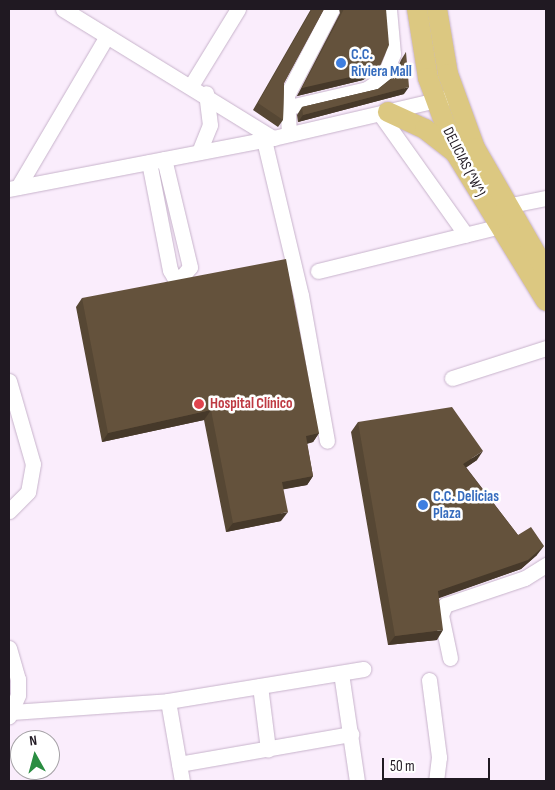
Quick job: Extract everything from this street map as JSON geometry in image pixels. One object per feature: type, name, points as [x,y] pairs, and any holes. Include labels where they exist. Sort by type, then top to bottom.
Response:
[{"type":"main road","name":"DELICIAS (^W^)","points":[[417,9],[434,101],[456,154],[497,227],[546,302]]},
{"type":"main road","name":"DELICIAS (^W^)","points":[[437,9],[454,95],[475,148],[506,206],[546,270]]},
{"type":"main road","points":[[384,113],[425,129],[456,154]]},
{"type":"street","points":[[63,9],[88,15],[107,36],[192,84],[269,139],[302,295],[327,441]]},
{"type":"street","points":[[192,84],[238,9]]},
{"type":"street","points":[[289,134],[285,108],[287,95],[332,9]]},
{"type":"street","points":[[285,108],[367,88],[384,77],[393,54],[388,9]]},
{"type":"street","points":[[13,188],[107,36]]},
{"type":"street","points":[[199,152],[210,125],[206,94]]},
{"type":"street","points":[[13,188],[269,139],[454,95]]},
{"type":"street","points":[[384,113],[466,235]]},
{"type":"street","points":[[157,160],[190,267],[181,278],[174,277],[170,270],[157,160]]},
{"type":"street","points":[[506,206],[546,198]]},
{"type":"street","points":[[318,271],[497,227]]},
{"type":"street","points":[[452,378],[546,348]]},
{"type":"street","points":[[9,511],[28,492],[32,464],[10,385]]},
{"type":"street","points":[[450,658],[441,615],[445,605],[525,578],[546,565]]},
{"type":"street","points":[[9,648],[18,679],[10,714],[168,702],[363,669]]},
{"type":"street","points":[[341,673],[357,781]]},
{"type":"street","points":[[429,680],[439,757],[436,781]]},
{"type":"street","points":[[260,686],[268,749]]},
{"type":"street","points":[[168,702],[182,781]]},
{"type":"street","points":[[179,764],[351,734]]},
{"type":"building","points":[[312,9],[324,9],[284,83],[283,120],[258,103]]},
{"type":"building","points":[[344,9],[386,9],[389,45],[381,64],[368,73],[302,88]]},
{"type":"building","points":[[406,52],[409,87],[303,115],[302,107],[378,89],[398,74]]},
{"type":"building","name":"Hospital Clínico","points":[[286,259],[319,433],[306,436],[313,476],[282,482],[288,512],[233,523],[211,410],[108,433],[82,298]]},
{"type":"building","name":"C.C. Delicias Plaza","points":[[452,407],[483,451],[463,464],[518,535],[531,527],[544,546],[528,560],[438,591],[443,630],[395,636],[358,422]]},
{"type":"place","name":"C.C. Riviera Mall","points":[[341,63]]},
{"type":"place","name":"Hospital Clínico","points":[[199,404]]},
{"type":"place","name":"C.C. Delicias Plaza","points":[[423,505]]}]
